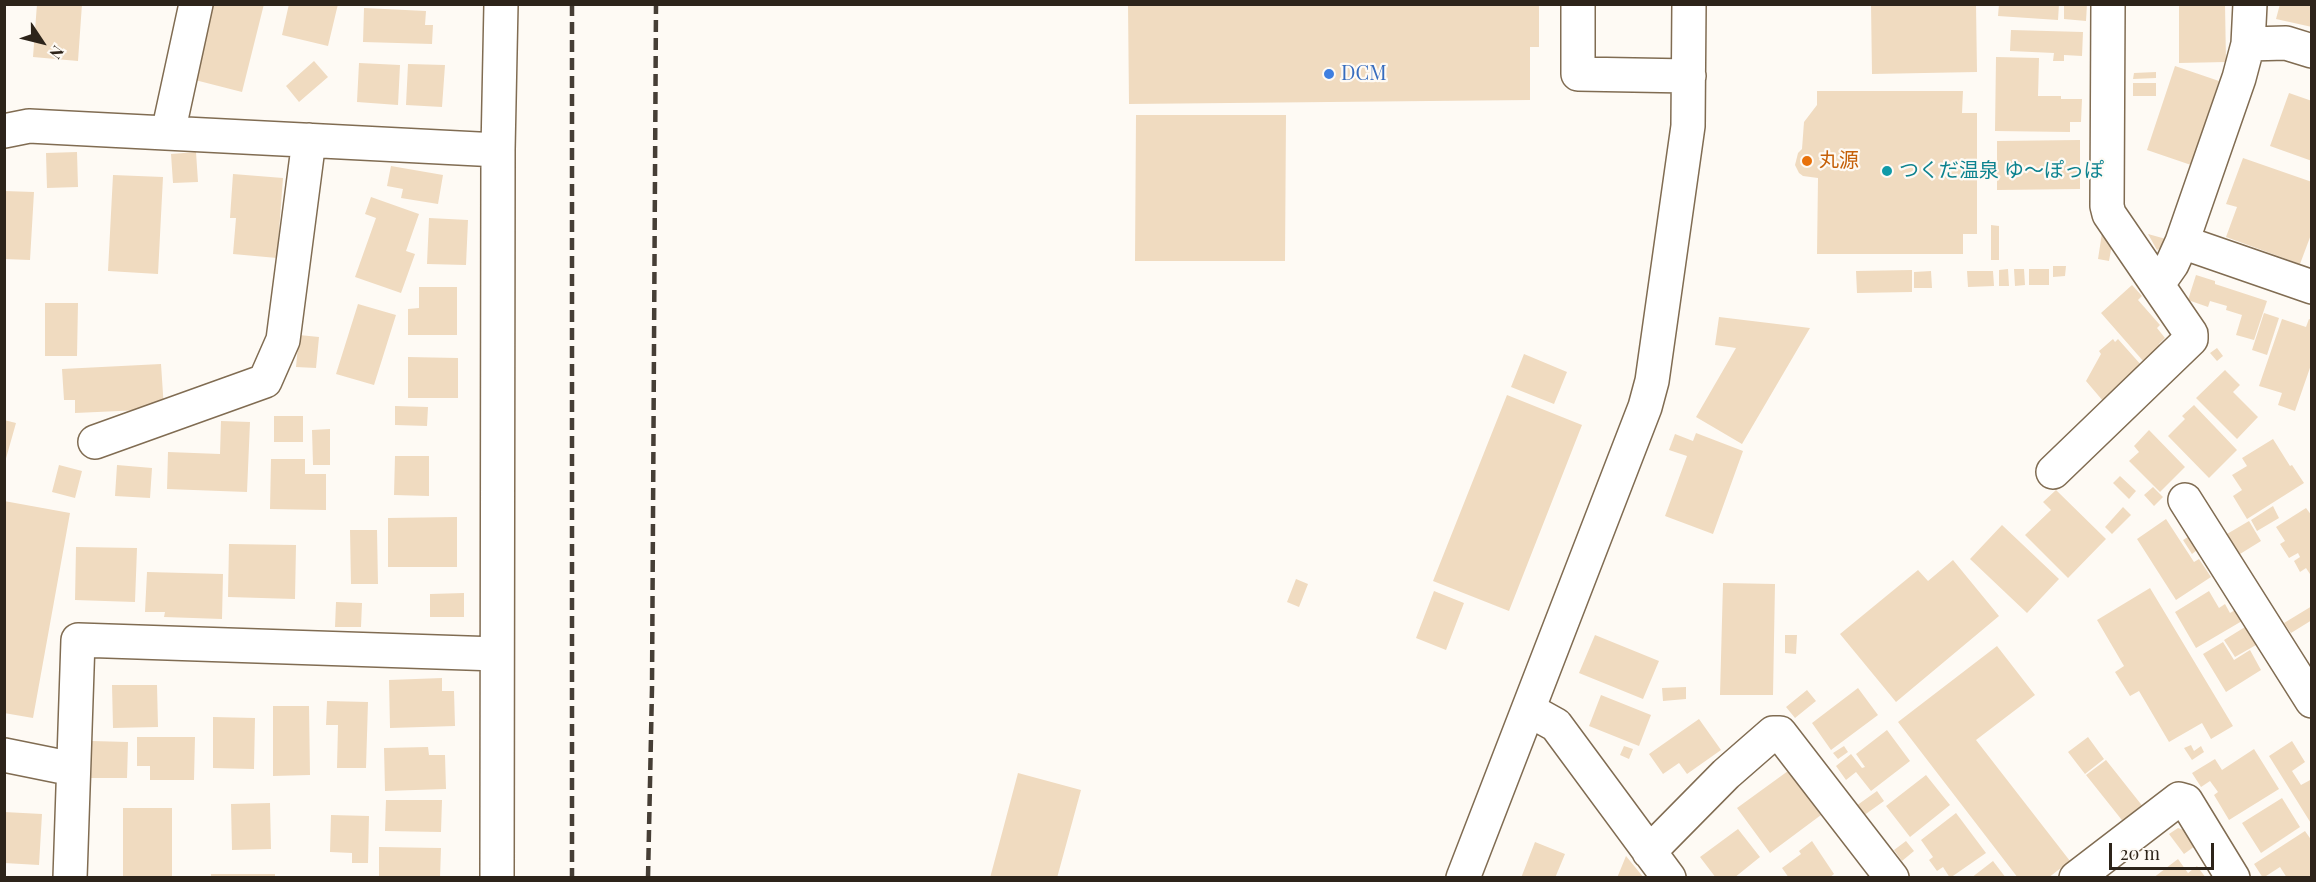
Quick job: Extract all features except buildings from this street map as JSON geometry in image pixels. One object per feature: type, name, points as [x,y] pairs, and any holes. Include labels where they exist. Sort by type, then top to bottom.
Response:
[{"type":"street","points":[[168,133],[196,4]]},
{"type":"street","points":[[497,878],[498,150],[501,4]]},
{"type":"street","points":[[1578,4],[1578,74],[1689,76]]},
{"type":"street","points":[[1463,878],[1645,407],[1657,357],[1688,126],[1689,4]]},
{"type":"street","points":[[2053,472],[2191,339],[2191,334],[2109,213],[2107,206],[2108,4]]},
{"type":"street","points":[[2158,284],[2172,264],[2182,242],[2238,78],[2247,44],[2250,4]]},
{"type":"street","points":[[2247,44],[2286,43],[2312,51]]},
{"type":"street","points":[[4,131],[29,126],[498,150]]},
{"type":"street","points":[[95,442],[265,381],[283,340],[309,140]]},
{"type":"street","points":[[2182,242],[2312,287]]},
{"type":"street","points":[[2185,500],[2312,701]]},
{"type":"street","points":[[70,878],[78,640],[497,654]]},
{"type":"street","points":[[1529,710],[1556,725],[1669,878]]},
{"type":"street","points":[[1649,852],[1726,774],[1773,733],[1780,733],[1892,878]]},
{"type":"street","points":[[4,755],[73,769]]},
{"type":"street","points":[[2076,878],[2179,799],[2186,801],[2233,878]]},
{"type":"railway","points":[[572,4],[572,878]]},
{"type":"railway","points":[[648,878],[652,689],[656,4]]},
{"type":"place","name":"DCM","points":[[1329,74]]},
{"type":"place","name":"丸源","points":[[1807,161]]},
{"type":"place","name":"つくだ温泉 ゆ～ぽっぽ","points":[[1887,171]]}]
